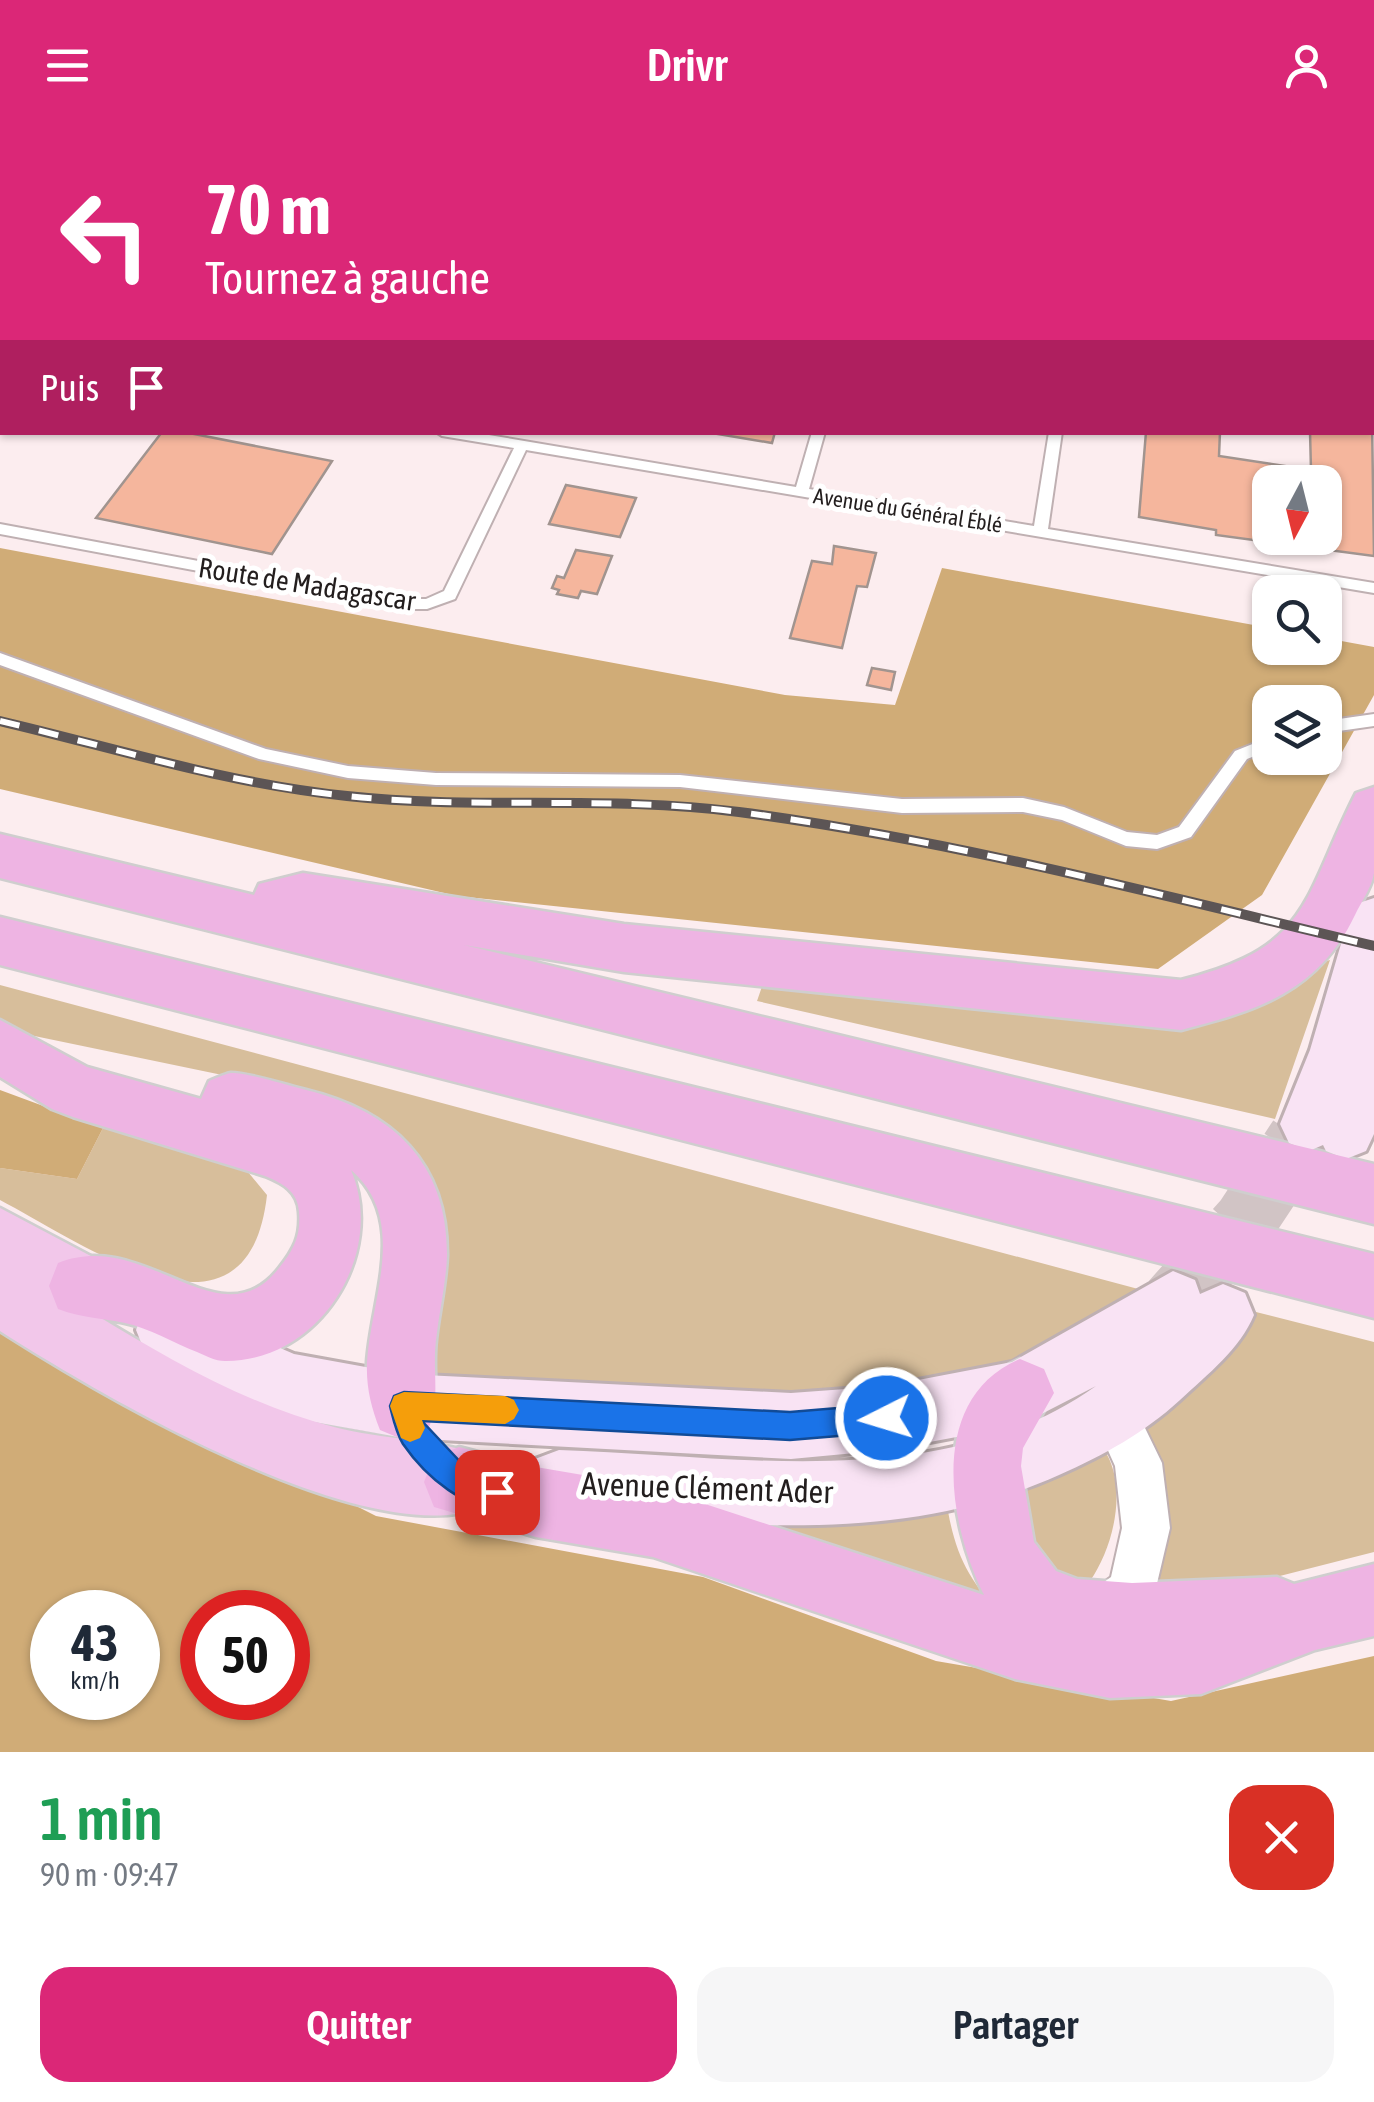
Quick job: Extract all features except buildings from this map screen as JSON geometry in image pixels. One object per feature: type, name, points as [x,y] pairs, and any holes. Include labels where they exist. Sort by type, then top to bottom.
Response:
[{"type":"highway","points":[[212,910],[303,896],[624,948],[1181,1005],[1239,991],[1284,969],[1309,943],[1330,912],[1374,808]]},
{"type":"highway","points":[[0,856],[1374,1194]]},
{"type":"highway","points":[[0,941],[1374,1286]]},
{"type":"highway","points":[[6,1049],[74,1090],[273,1149],[307,1164],[329,1190],[332,1230],[319,1269],[292,1304],[254,1328],[220,1329],[128,1291],[81,1286]]},
{"type":"highway","points":[[6,1049],[89,1065],[343,1130],[384,1159],[412,1202],[417,1256],[397,1375],[404,1406]]},
{"type":"highway","points":[[1020,1393],[986,1446],[984,1475],[996,1537],[1012,1578],[1052,1610],[1098,1618],[1344,1606]]},
{"type":"highway","points":[[458,1482],[536,1502],[653,1522],[1015,1642],[1110,1661],[1202,1658],[1344,1606]]},
{"type":"main road","points":[[1374,920],[1338,1050],[1327,1128],[1374,1051]]},
{"type":"main road","name":"Avenue Clément Ader","points":[[0,1240],[217,1355],[292,1386],[404,1406],[790,1426],[886,1418],[1020,1393],[1119,1339],[1198,1309],[1114,1413],[1048,1448],[984,1475],[893,1492],[798,1494],[649,1484],[458,1482],[383,1473],[272,1439],[180,1399],[0,1293]]},
{"type":"main road","points":[[404,1406],[412,1433],[458,1482]]},
{"type":"street","points":[[1098,1618],[1132,1591],[1146,1528],[1138,1463],[1114,1413]]},
{"type":"lane","name":"Avenue du Général Éblé","points":[[459,435],[1374,588]]},
{"type":"lane","name":"Route de Madagascar","points":[[0,529],[402,604],[427,604],[450,595],[535,435]]},
{"type":"lane","points":[[801,492],[818,435]]},
{"type":"lane","points":[[1040,532],[1056,435]]},
{"type":"lane","points":[[0,659],[265,755],[348,772],[436,779],[680,781],[902,806],[1024,805],[1064,814],[1126,839],[1158,842],[1185,832],[1241,755],[1252,750]]},
{"type":"lane","points":[[1342,725],[1374,720]]},
{"type":"shaded area","points":[[0,548],[785,695],[895,705],[942,568],[1252,625],[1252,665],[1342,665],[1342,641],[1374,647],[1374,695],[1342,752],[1342,685],[1252,685],[1252,775],[1329,775],[1262,895],[1158,969],[457,896],[0,789]]},
{"type":"shaded area","points":[[1330,960],[1275,1119],[757,1001],[766,975],[1132,1016]]},
{"type":"shaded area","points":[[0,985],[1142,1290],[1061,1338],[995,1368],[899,1399],[410,1390],[386,1130],[329,1097],[20,1033],[0,1024]]},
{"type":"shaded area","points":[[0,1090],[103,1128],[77,1179],[0,1168]]},
{"type":"shaded area","points":[[103,1128],[248,1172],[267,1195],[254,1245],[229,1273],[196,1282],[158,1277],[116,1262],[0,1200],[0,1168],[77,1179]]},
{"type":"shaded area","points":[[1252,1311],[1374,1342],[1374,1552],[1260,1581],[1145,1600],[1140,1431]]},
{"type":"shaded area","points":[[0,1326],[376,1516],[703,1577],[936,1661],[1171,1701],[1374,1656],[1374,1752],[0,1752]]},
{"type":"shaded area","points":[[1094,1438],[1106,1452],[1116,1488],[1107,1548],[1090,1581],[1044,1581],[1000,1483]]},
{"type":"shaded area","points":[[946,1499],[964,1564],[1005,1618],[693,1503]]},
{"type":"tunnel","points":[[1173,1302],[1246,1220],[1300,1138]]},
{"type":"railway","points":[[0,721],[216,774],[347,796],[445,802],[641,804],[819,824],[1058,871],[1374,946]]},
{"type":"slow traffic","points":[[410,1428],[404,1406],[505,1410]]},
{"type":"route","points":[[497,1492],[458,1482],[412,1433],[404,1406],[790,1426],[886,1418]]}]
